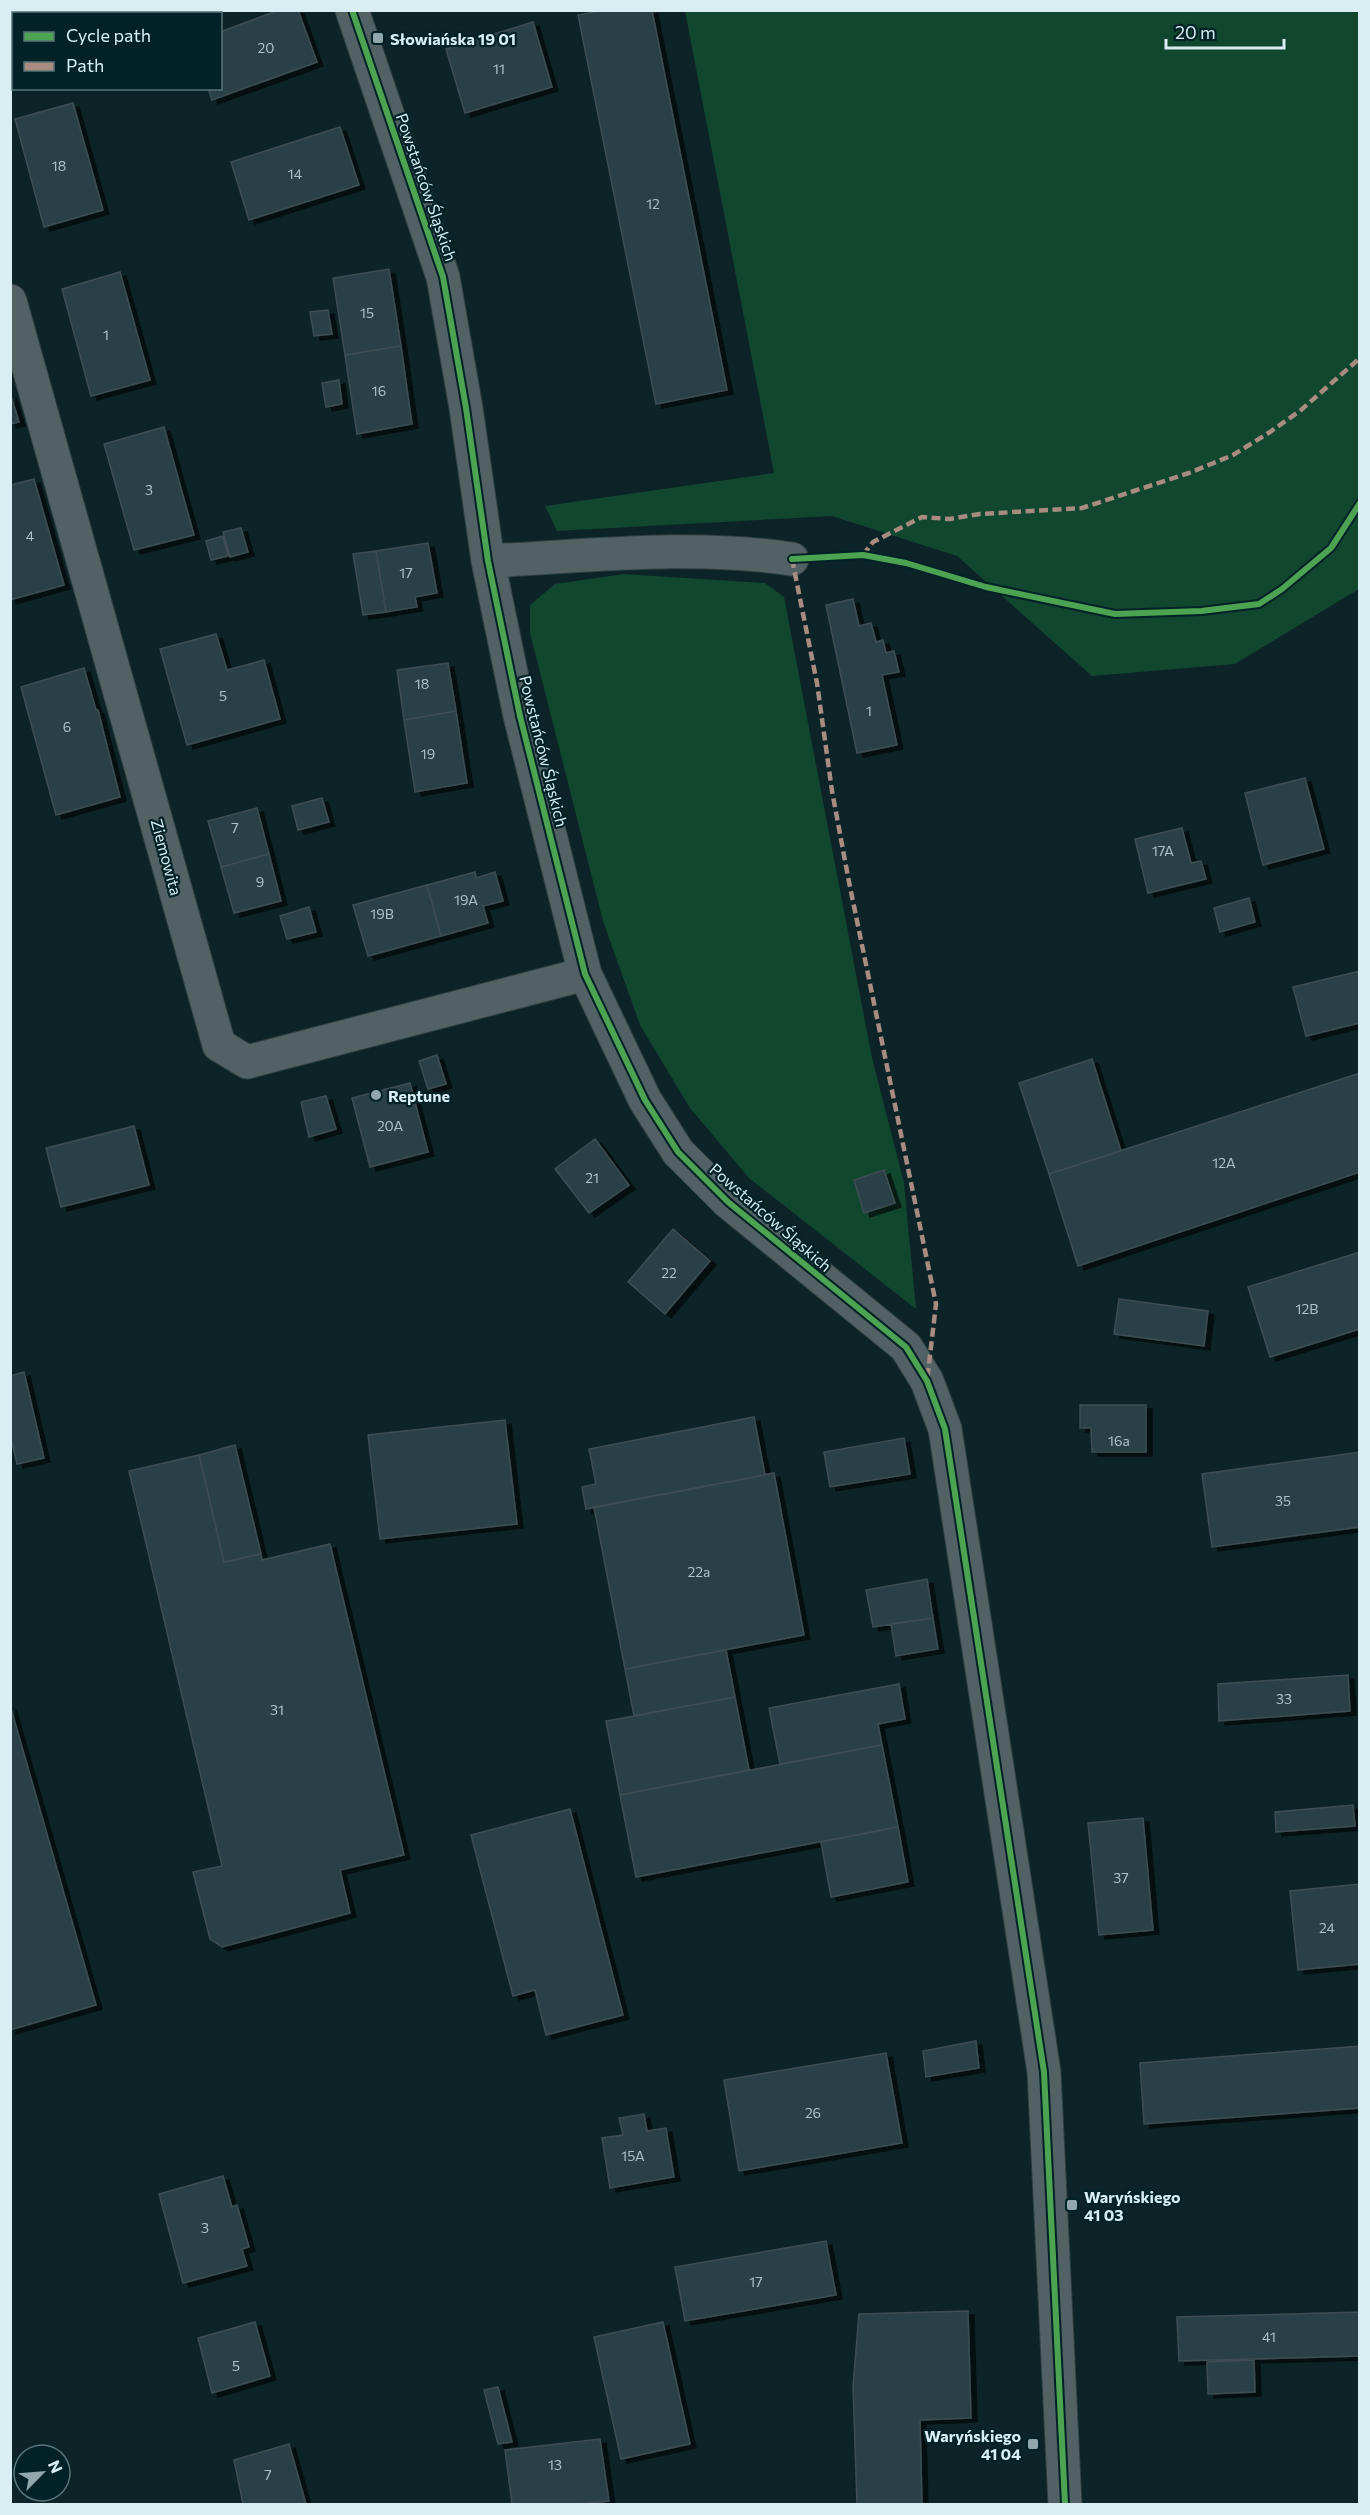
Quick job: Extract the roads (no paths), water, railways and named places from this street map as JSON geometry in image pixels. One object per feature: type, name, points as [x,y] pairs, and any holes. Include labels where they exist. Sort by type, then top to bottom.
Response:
[{"type":"street","name":"Powstańców Śląskich","points":[[352,10],[443,277],[466,408],[488,561],[520,716],[585,974],[645,1100],[678,1152],[728,1202],[906,1347],[927,1381],[945,1430],[1044,2072],[1065,2505]]},
{"type":"street","name":"Ziemowita","points":[[10,301],[219,1045],[247,1062],[585,974]]},
{"type":"street","points":[[488,561],[606,554],[753,553],[792,559]]},
{"type":"place","name":"Słowiańska 19 01","points":[[378,38]]},
{"type":"place","name":"Reptune","points":[[376,1095]]},
{"type":"place","name":"Waryńskiego 41 03","points":[[1072,2205]]},
{"type":"place","name":"Waryńskiego 41 04","points":[[1033,2444]]}]
